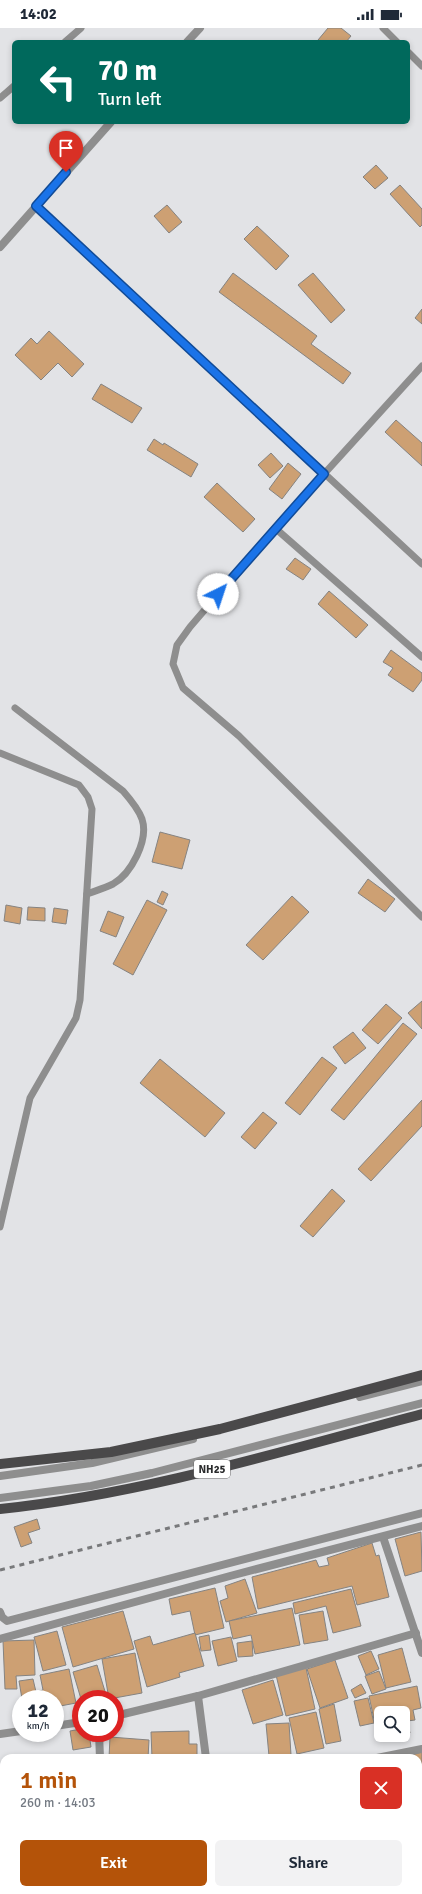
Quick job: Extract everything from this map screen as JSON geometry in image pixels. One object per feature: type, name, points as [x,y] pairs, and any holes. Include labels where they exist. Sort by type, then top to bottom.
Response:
[{"type":"main road","points":[[0,1464],[111,1452],[220,1429],[422,1375]]},
{"type":"main road","name":"NH25","points":[[0,1510],[38,1506],[129,1490],[288,1450],[422,1414]]},
{"type":"street","points":[[188,40],[200,28]]},
{"type":"street","points":[[0,247],[109,124]]},
{"type":"street","points":[[0,1476],[92,1464],[154,1450],[422,1381]]},
{"type":"street","points":[[0,1498],[91,1486],[152,1473],[422,1403]]},
{"type":"street","points":[[0,1612],[2,1617],[7,1621],[422,1513]]},
{"type":"street","points":[[0,1639],[230,1576],[422,1526]]},
{"type":"street","points":[[383,1536],[422,1653]]},
{"type":"street","points":[[124,1714],[198,1696],[414,1630],[422,1624]]},
{"type":"street","points":[[198,1696],[205,1754]]},
{"type":"street","points":[[0,1734],[12,1732]]},
{"type":"street","points":[[99,1742],[100,1754]]},
{"type":"street","points":[[400,1754],[422,1750]]},
{"type":"lane","points":[[67,40],[81,28]]},
{"type":"lane","points":[[382,28],[395,40]]},
{"type":"lane","points":[[410,54],[422,66]]},
{"type":"lane","points":[[0,98],[12,88]]},
{"type":"lane","points":[[36,206],[422,564]]},
{"type":"lane","points":[[422,366],[275,528],[190,627],[178,645],[173,664],[183,688],[239,736],[422,917]]},
{"type":"lane","points":[[275,528],[422,657]]},
{"type":"lane","points":[[15,708],[123,791],[135,805],[142,820],[142,841],[136,857],[126,874],[113,884],[87,894]]},
{"type":"lane","points":[[0,753],[79,785],[88,797],[92,809],[80,1000],[76,1018],[30,1098],[0,1227]]},
{"type":"building","points":[[328,28],[341,28],[351,36],[348,40],[318,40]]},
{"type":"building","points":[[376,165],[388,178],[375,189],[363,177]]},
{"type":"building","points":[[400,185],[422,209],[422,225],[420,227],[390,194]]},
{"type":"building","points":[[167,205],[182,222],[169,233],[154,216]]},
{"type":"building","points":[[257,226],[289,256],[276,270],[244,239]]},
{"type":"building","points":[[233,273],[317,336],[311,344],[351,373],[343,384],[219,292]]},
{"type":"building","points":[[313,273],[345,310],[331,323],[298,285]]},
{"type":"building","points":[[422,309],[422,324],[415,318]]},
{"type":"building","points":[[49,331],[84,364],[72,377],[58,363],[41,380],[15,355],[31,338],[37,344]]},
{"type":"building","points":[[101,384],[142,408],[132,423],[92,399]]},
{"type":"building","points":[[396,420],[422,443],[422,466],[385,432]]},
{"type":"building","points":[[154,439],[163,445],[164,443],[198,464],[191,477],[147,450]]},
{"type":"building","points":[[271,453],[283,466],[270,478],[258,465]]},
{"type":"building","points":[[288,463],[301,474],[282,499],[269,489]]},
{"type":"building","points":[[217,483],[255,519],[243,532],[204,497]]},
{"type":"building","points":[[295,558],[311,569],[303,580],[286,569]]},
{"type":"building","points":[[329,591],[368,625],[356,638],[318,604]]},
{"type":"building","points":[[391,650],[422,673],[422,680],[413,692],[388,675],[393,668],[383,662]]},
{"type":"building","points":[[160,832],[190,840],[182,869],[152,862]]},
{"type":"building","points":[[368,879],[395,899],[385,912],[358,893]]},
{"type":"building","points":[[162,891],[168,894],[163,905],[157,902]]},
{"type":"building","points":[[292,896],[309,912],[263,960],[246,945]]},
{"type":"building","points":[[147,900],[167,910],[133,975],[113,964]]},
{"type":"building","points":[[6,905],[22,908],[20,924],[4,921]]},
{"type":"building","points":[[28,907],[45,908],[45,921],[27,920]]},
{"type":"building","points":[[54,908],[68,910],[66,924],[52,922]]},
{"type":"building","points":[[108,911],[124,917],[116,937],[100,931]]},
{"type":"building","points":[[422,1001],[422,1029],[408,1013]]},
{"type":"building","points":[[386,1004],[402,1018],[378,1044],[362,1030]]},
{"type":"building","points":[[403,1023],[417,1034],[344,1120],[331,1110]]},
{"type":"building","points":[[353,1032],[366,1048],[345,1064],[333,1047]]},
{"type":"building","points":[[322,1057],[337,1068],[300,1115],[285,1103]]},
{"type":"building","points":[[160,1059],[225,1113],[205,1137],[140,1083]]},
{"type":"building","points":[[422,1100],[422,1126],[371,1181],[358,1169]]},
{"type":"building","points":[[263,1112],[277,1123],[255,1149],[241,1137]]},
{"type":"building","points":[[332,1189],[345,1201],[313,1237],[300,1226]]},
{"type":"building","points":[[37,1519],[40,1529],[28,1533],[32,1543],[21,1547],[14,1527]]},
{"type":"building","points":[[421,1532],[422,1571],[405,1576],[395,1539]]},
{"type":"building","points":[[372,1543],[376,1556],[379,1555],[389,1597],[357,1605],[352,1586],[258,1609],[252,1577],[316,1560],[319,1567],[329,1565],[327,1558]]},
{"type":"building","points":[[245,1579],[257,1613],[226,1622],[220,1601],[228,1598],[225,1586]]},
{"type":"building","points":[[215,1588],[224,1628],[195,1635],[190,1611],[172,1615],[169,1599]]},
{"type":"building","points":[[351,1589],[361,1626],[333,1633],[326,1606],[295,1614],[293,1603]]},
{"type":"building","points":[[292,1608],[300,1645],[255,1654],[251,1635],[233,1639],[229,1621]]},
{"type":"building","points":[[123,1611],[134,1649],[73,1667],[62,1627]]},
{"type":"building","points":[[323,1611],[328,1640],[304,1644],[299,1615]]},
{"type":"building","points":[[57,1631],[66,1665],[43,1671],[34,1637]]},
{"type":"building","points":[[195,1633],[204,1666],[179,1673],[180,1677],[147,1687],[134,1641],[150,1636],[153,1645]]},
{"type":"building","points":[[209,1635],[211,1650],[201,1651],[199,1637]]},
{"type":"building","points":[[231,1637],[237,1661],[218,1666],[212,1641]]},
{"type":"building","points":[[34,1640],[35,1675],[16,1676],[17,1689],[5,1689],[3,1641]]},
{"type":"building","points":[[252,1641],[253,1656],[238,1657],[237,1643]]},
{"type":"building","points":[[402,1648],[411,1682],[386,1688],[378,1655]]},
{"type":"building","points":[[371,1651],[379,1669],[366,1675],[358,1656]]},
{"type":"building","points":[[135,1653],[142,1693],[124,1696],[124,1690],[107,1690],[102,1659]]},
{"type":"building","points":[[335,1660],[348,1698],[320,1708],[307,1669]]},
{"type":"building","points":[[97,1665],[105,1690],[78,1690],[73,1672]]},
{"type":"building","points":[[306,1668],[315,1709],[286,1716],[276,1675]]},
{"type":"building","points":[[69,1669],[73,1690],[72,1690],[72,1704],[64,1705],[64,1690],[43,1690],[40,1675]]},
{"type":"building","points":[[379,1671],[386,1689],[372,1694],[365,1676]]},
{"type":"building","points":[[33,1679],[36,1690],[20,1690],[19,1681]]},
{"type":"building","points":[[273,1680],[283,1715],[253,1724],[242,1690]]},
{"type":"building","points":[[361,1684],[366,1693],[355,1698],[351,1690]]},
{"type":"building","points":[[417,1686],[421,1708],[413,1710],[415,1720],[410,1721],[410,1706],[374,1706],[374,1720],[369,1696]]},
{"type":"building","points":[[368,1698],[374,1723],[360,1726],[354,1701]]},
{"type":"building","points":[[334,1704],[341,1741],[326,1744],[319,1709]]},
{"type":"building","points":[[316,1712],[324,1748],[297,1754],[289,1718]]},
{"type":"building","points":[[289,1723],[291,1754],[269,1754],[266,1724]]},
{"type":"building","points":[[70,1731],[72,1731],[72,1742],[90,1742],[91,1747],[73,1750]]},
{"type":"building","points":[[189,1731],[189,1744],[197,1744],[197,1754],[152,1754],[151,1732]]},
{"type":"building","points":[[124,1738],[149,1740],[148,1754],[109,1754],[110,1742],[124,1742]]},
{"type":"railway","points":[[0,1570],[422,1465]]},
{"type":"route","points":[[66,172],[36,206],[324,474],[218,594]]}]
